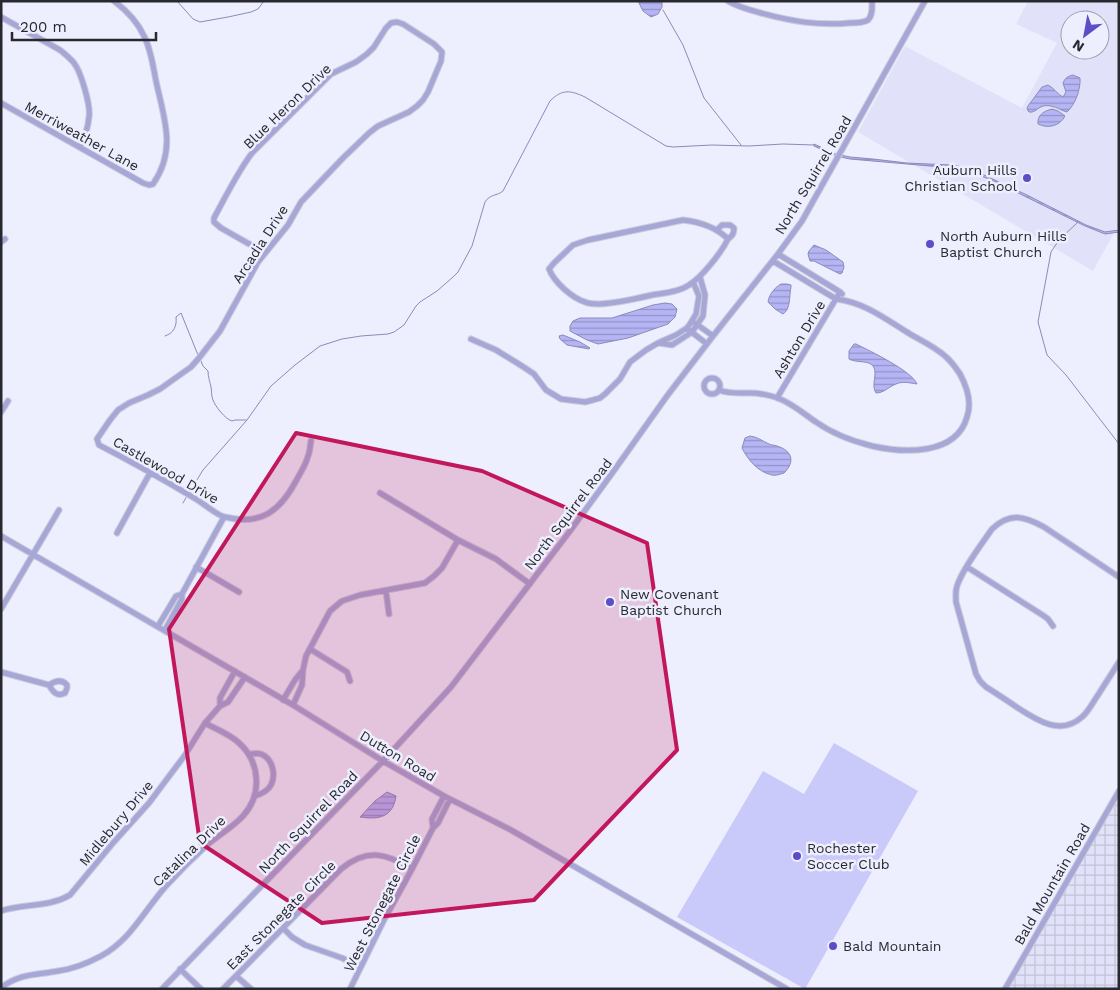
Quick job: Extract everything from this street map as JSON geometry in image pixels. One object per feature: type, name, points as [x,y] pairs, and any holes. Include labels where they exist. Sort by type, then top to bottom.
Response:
[{"type":"street","name":"Merriweather Lane","points":[[1,103],[143,183],[153,184],[160,175],[167,147],[166,123],[146,38],[135,22],[114,1]]},
{"type":"street","points":[[728,1],[746,8],[800,22],[834,24],[868,20],[872,12],[872,1]]},
{"type":"street","name":"North Squirrel Road","points":[[162,989],[383,761],[451,687],[610,476],[666,396],[773,261],[802,221],[925,1]]},
{"type":"street","points":[[1,17],[60,50],[75,64],[86,93],[90,114],[85,136],[80,147]]},
{"type":"street","name":"Arcadia Drive","points":[[98,442],[97,439],[118,410],[160,388],[191,367],[199,358],[220,331],[258,262],[288,225],[307,194],[378,126],[409,112],[423,100],[437,72],[442,52],[434,44],[403,24],[393,22]]},
{"type":"street","name":"Blue Heron Drive","points":[[265,252],[221,228],[214,222],[214,218],[233,181],[252,153],[331,74],[356,62],[370,51],[386,28],[393,22]]},
{"type":"street","points":[[717,230],[722,225],[730,225],[734,228],[734,232],[700,277],[687,287],[670,292],[598,304],[585,303],[574,297],[558,283],[550,269],[574,245],[588,240],[683,220],[698,222],[717,230],[728,239]]},
{"type":"street","points":[[778,254],[840,292],[847,300]]},
{"type":"street","points":[[719,390],[726,393],[756,393],[777,398],[792,405],[828,430],[852,440],[879,447],[909,450],[937,447],[950,441],[963,428],[968,414],[969,399],[967,391],[960,375],[950,361],[939,351],[861,305],[847,300],[836,299],[773,261]]},
{"type":"street","points":[[806,281],[810,274]]},
{"type":"street","points":[[471,339],[496,350],[534,374],[546,390],[561,399],[585,402],[600,398],[620,379],[630,362],[658,343],[672,345],[702,316],[705,295],[700,277]]},
{"type":"street","points":[[693,282],[699,296],[695,322]]},
{"type":"street","name":"Ashton Drive","points":[[777,398],[840,292]]},
{"type":"street","points":[[695,322],[713,336]]},
{"type":"street","points":[[689,330],[707,344]]},
{"type":"street","points":[[1,412],[8,401]]},
{"type":"street","points":[[165,630],[182,600],[182,594],[196,567],[224,517],[246,520],[264,516],[275,510],[289,494],[301,472],[308,457],[311,441]]},
{"type":"street","name":"Castlewood Drive","points":[[98,442],[99,445],[203,503],[224,517]]},
{"type":"street","points":[[116,533],[150,473]]},
{"type":"street","points":[[380,493],[458,540],[496,559],[530,584]]},
{"type":"street","points":[[1,609],[59,510]]},
{"type":"street","points":[[1118,665],[1081,718],[1063,726],[1054,726],[1033,718],[980,681],[976,674],[956,602],[956,588],[967,567],[992,529],[998,523],[1015,517],[1033,521],[1119,576]]},
{"type":"street","name":"Dutton Road","points":[[1,536],[293,705],[383,761],[444,796],[512,830],[788,989]]},
{"type":"street","points":[[293,705],[302,685],[306,656],[330,611],[342,601],[360,595],[425,582],[442,568],[458,540]]},
{"type":"street","points":[[196,567],[240,592]]},
{"type":"street","points":[[967,567],[1044,616],[1052,626]]},
{"type":"street","points":[[386,591],[389,614]]},
{"type":"street","points":[[158,626],[176,596],[182,594]]},
{"type":"street","points":[[310,649],[347,672],[350,682]]},
{"type":"street","points":[[283,700],[303,670]]},
{"type":"street","name":"Midlebury Drive","points":[[220,706],[220,698],[235,671]]},
{"type":"street","points":[[1,672],[49,685]]},
{"type":"street","name":"Midlebury Drive","points":[[1,912],[12,907],[45,904],[70,895],[149,803],[206,723],[220,706],[228,702],[244,677]]},
{"type":"street","points":[[206,723],[237,741],[249,754],[256,773],[255,796]]},
{"type":"street","name":"Catalina Drive","points":[[1,988],[27,975],[59,971],[82,965],[103,955],[120,942],[134,928],[166,886],[207,845],[243,815],[255,796],[262,794],[271,787],[274,776],[272,766],[267,758],[260,754],[249,754]]},
{"type":"street","name":"Bald Mountain Road","points":[[1005,989],[1119,791]]},
{"type":"street","name":"West Stonegate Circle","points":[[433,828],[432,819],[444,796]]},
{"type":"street","name":"West Stonegate Circle","points":[[350,989],[384,920],[450,799]]},
{"type":"street","name":"East Stonegate Circle","points":[[224,989],[349,862],[378,855],[399,861],[412,869]]},
{"type":"street","points":[[283,928],[305,946],[342,958],[361,967]]},
{"type":"street","points":[[180,969],[201,989]]},
{"type":"street","points":[[236,976],[251,989]]},
{"type":"highlighted area","points":[[296,433],[482,471],[647,543],[677,750],[534,900],[322,923],[200,843],[169,629]]},
{"type":"shaded area","points":[[638,1],[662,1],[662,7],[658,14],[651,17],[643,11]]},
{"type":"shaded area","name":"Auburn Hills Christian School","points":[[1028,1],[1119,1],[1119,224],[1093,271],[858,132],[905,46],[1022,108],[1057,43],[1016,24]]},
{"type":"shaded area","points":[[1073,75],[1080,78],[1080,87],[1075,101],[1067,112],[1053,106],[1043,106],[1033,112],[1029,112],[1028,106],[1042,87],[1048,85],[1063,97],[1066,92],[1063,83]]},
{"type":"shaded area","points":[[1052,109],[1065,116],[1063,119],[1053,126],[1038,124],[1042,114]]},
{"type":"shaded area","points":[[814,144],[836,154],[850,157],[969,168],[1086,225],[1105,232],[1119,230],[1119,232],[1105,234],[1085,226],[996,182],[964,169],[850,159],[836,156],[814,146]]},
{"type":"shaded area","points":[[814,245],[826,250],[843,262],[842,273],[840,274],[814,261],[810,261],[808,254]]},
{"type":"shaded area","points":[[781,284],[791,285],[789,306],[783,314],[768,302],[772,292]]},
{"type":"shaded area","points":[[665,303],[672,304],[677,309],[675,317],[668,324],[628,338],[598,344],[570,331],[573,321],[580,318],[612,318]]},
{"type":"shaded area","points":[[563,335],[590,348],[567,345],[560,339],[559,336]]},
{"type":"shaded area","points":[[854,344],[871,351],[899,367],[914,379],[917,384],[898,383],[876,393],[874,386],[875,373],[872,365],[849,359],[849,351]]},
{"type":"shaded area","points":[[750,436],[786,451],[791,457],[788,469],[784,473],[772,475],[758,468],[750,461],[742,448],[745,438]]},
{"type":"shaded area","name":"Rochester Soccer Club","points":[[834,743],[918,791],[805,989],[677,917],[763,771],[804,794]]},
{"type":"shaded area","points":[[387,792],[396,796],[392,809],[388,813],[384,816],[373,818],[360,817],[375,801]]},
{"type":"shaded area","points":[[1119,794],[1119,989],[1007,989]]},
{"type":"waterway","points":[[177,1],[193,19],[200,22],[251,12],[258,9],[264,1]]},
{"type":"waterway","points":[[663,10],[683,45],[704,98],[741,145]]},
{"type":"waterway","points":[[189,493],[203,470],[247,420],[271,386],[295,365],[320,346],[342,339],[394,332],[404,325],[420,302],[437,291],[458,272],[472,246],[485,202],[503,191],[550,101],[558,94],[570,92],[585,97],[666,146],[814,145]]},
{"type":"waterway","points":[[1078,222],[1059,240],[1051,252],[1038,322],[1047,355],[1066,375],[1119,444]]},
{"type":"waterway","points":[[165,336],[173,331],[176,317],[181,313],[198,355]]},
{"type":"waterway","points":[[200,359],[208,371],[212,398],[218,409],[226,418],[232,421],[246,420]]},
{"type":"waterway","points":[[183,503],[187,496]]},
{"type":"place","name":"Auburn Hills Christian School","points":[[1027,178]]},
{"type":"place","name":"North Auburn Hills Baptist Church","points":[[930,244]]},
{"type":"place","name":"New Covenant Baptist Church","points":[[610,602]]},
{"type":"place","name":"Rochester Soccer Club","points":[[797,856]]},
{"type":"place","name":"Bald Mountain","points":[[833,946]]}]
